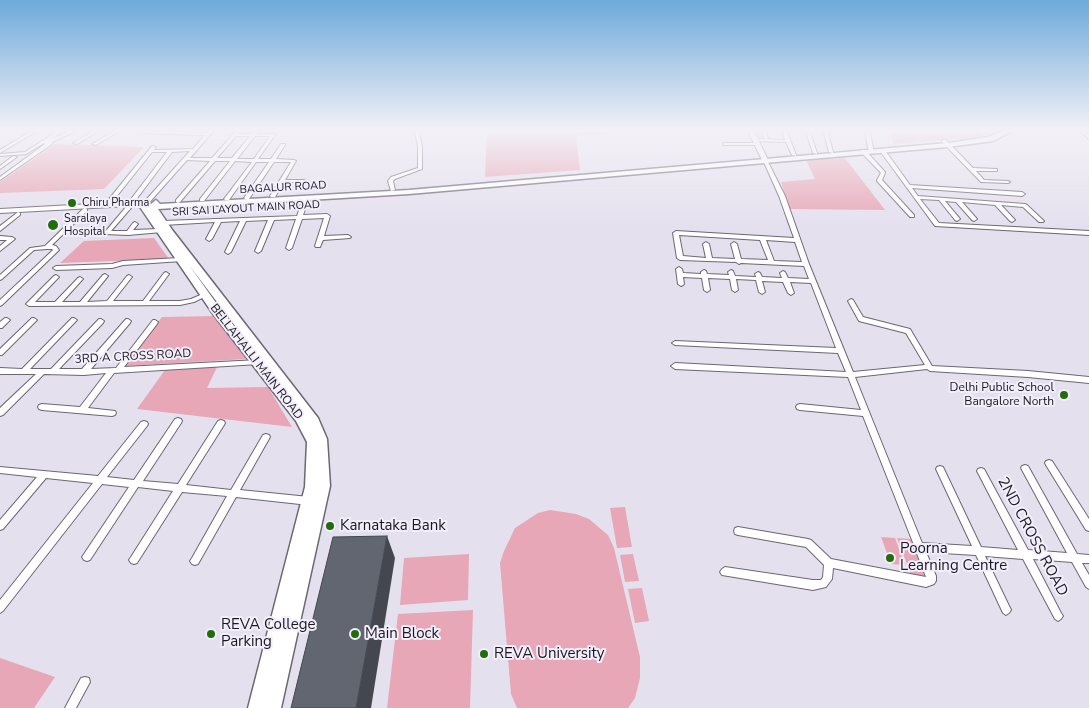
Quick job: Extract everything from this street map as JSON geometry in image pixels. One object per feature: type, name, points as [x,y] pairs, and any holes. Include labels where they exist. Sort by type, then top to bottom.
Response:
[{"type":"main road","name":"BAGALUR ROAD","points":[[150,204],[358,196],[731,162]]},
{"type":"main road","name":"BAGALUR ROAD","points":[[0,213],[18,214],[178,201],[393,190],[600,174]]},
{"type":"main road","name":"BELLAHALLI MAIN ROAD","points":[[150,204],[180,260],[205,295],[262,361]]},
{"type":"main road","name":"BAGALUR ROAD","points":[[0,213],[129,206]]},
{"type":"main road","name":"BELLAHALLI MAIN ROAD","points":[[162,227],[262,361],[301,418],[313,442],[312,487],[314,501],[272,708]]},
{"type":"main road","name":"BELLAHALLI MAIN ROAD","points":[[257,708],[314,501]]},
{"type":"street","points":[[0,179],[24,162]]},
{"type":"street","points":[[107,206],[142,162]]},
{"type":"street","points":[[129,206],[162,162]]},
{"type":"street","points":[[150,204],[184,162]]},
{"type":"street","points":[[178,201],[212,162]]},
{"type":"street","points":[[202,200],[232,162]]},
{"type":"street","points":[[226,199],[253,162]]},
{"type":"street","points":[[247,198],[271,162]]},
{"type":"street","points":[[273,196],[293,162]]},
{"type":"street","points":[[393,190],[390,181],[393,178],[420,169],[420,162]]},
{"type":"street","points":[[738,531],[808,543],[829,563],[926,582],[931,581],[931,576],[812,281],[782,196],[765,162]]},
{"type":"street","points":[[876,162],[883,173],[879,180],[912,216]]},
{"type":"street","points":[[891,162],[934,223],[940,226],[1088,234]]},
{"type":"street","points":[[965,162],[983,181],[1008,182]]},
{"type":"street","points":[[972,169],[995,170]]},
{"type":"street","points":[[282,181],[304,181]]},
{"type":"street","points":[[908,186],[1022,194]]},
{"type":"street","points":[[916,197],[1025,206],[1041,221]]},
{"type":"street","points":[[289,248],[306,198]]},
{"type":"street","points":[[942,199],[957,218]]},
{"type":"street","points":[[957,200],[974,220]]},
{"type":"street","points":[[996,203],[1012,220]]},
{"type":"street","name":"SRI SAI LAYOUT MAIN ROAD","points":[[129,206],[107,232],[128,233],[219,220],[327,216],[318,246]]},
{"type":"street","points":[[47,246],[85,210]]},
{"type":"street","points":[[0,229],[18,214]]},
{"type":"street","points":[[258,251],[272,218]]},
{"type":"street","points":[[228,252],[244,219]]},
{"type":"street","points":[[209,239],[219,220]]},
{"type":"street","points":[[128,233],[135,224]]},
{"type":"street","points":[[797,240],[676,233],[680,258],[806,264]]},
{"type":"street","points":[[321,238],[348,237]]},
{"type":"street","points":[[0,238],[12,239],[0,249]]},
{"type":"street","points":[[763,239],[772,263]]},
{"type":"street","points":[[706,244],[710,260]]},
{"type":"street","points":[[734,244],[739,262]]},
{"type":"street","points":[[0,278],[32,249],[47,246],[54,247],[56,250],[0,304]]},
{"type":"street","points":[[56,268],[112,266],[122,263],[180,260]]},
{"type":"street","points":[[680,284],[679,272],[784,276],[812,281]]},
{"type":"street","points":[[144,304],[166,274]]},
{"type":"street","points":[[704,274],[707,290]]},
{"type":"street","points":[[732,274],[735,290]]},
{"type":"street","points":[[56,276],[29,303],[144,304],[186,302],[205,295]]},
{"type":"street","points":[[81,304],[105,276]]},
{"type":"street","points":[[758,276],[762,292]]},
{"type":"street","points":[[784,276],[791,293]]},
{"type":"street","points":[[108,304],[129,277]]},
{"type":"street","points":[[56,304],[80,279]]},
{"type":"street","points":[[0,294],[10,294]]},
{"type":"street","points":[[851,301],[861,319],[908,331],[927,366]]},
{"type":"street","points":[[0,326],[7,320]]},
{"type":"street","points":[[0,353],[34,320]]},
{"type":"street","points":[[23,372],[74,320]]},
{"type":"street","points":[[52,372],[100,320]]},
{"type":"street","points":[[84,372],[128,321]]},
{"type":"street","points":[[82,410],[155,322]]},
{"type":"street","points":[[676,343],[841,351]]},
{"type":"street","name":"3RD A CROSS ROAD","points":[[0,371],[84,372],[262,361]]},
{"type":"street","points":[[675,366],[851,375],[927,366],[1089,380]]},
{"type":"street","points":[[0,413],[42,372]]},
{"type":"street","points":[[42,407],[112,413]]},
{"type":"street","points":[[800,407],[866,413]]},
{"type":"street","points":[[87,557],[178,421]]},
{"type":"street","points":[[134,560],[221,423]]},
{"type":"street","points":[[0,608],[144,424]]},
{"type":"street","points":[[195,561],[266,438]]},
{"type":"street","points":[[1050,464],[1089,527]]},
{"type":"street","points":[[1025,468],[1089,584]]},
{"type":"street","points":[[940,469],[1006,610]]},
{"type":"street","points":[[0,470],[314,501]]},
{"type":"street","name":"2ND CROSS ROAD","points":[[981,471],[1058,616]]},
{"type":"street","points":[[0,526],[44,475]]},
{"type":"street","points":[[918,547],[1089,560]]},
{"type":"street","points":[[725,572],[813,586],[823,584],[827,578],[829,563]]},
{"type":"street","points":[[70,708],[86,682]]},
{"type":"shaded area","points":[[29,162],[130,162],[104,189],[0,193],[0,182]]},
{"type":"shaded area","points":[[486,162],[579,162],[580,170],[485,177]]},
{"type":"shaded area","points":[[807,162],[848,162],[885,210],[789,209],[781,182],[815,179]]},
{"type":"shaded area","points":[[154,238],[169,259],[60,263],[84,241]]},
{"type":"shaded area","points":[[215,316],[246,359],[124,366],[162,317]]},
{"type":"shaded area","points":[[218,365],[207,388],[268,387],[292,427],[137,409],[165,370]]},
{"type":"shaded area","points":[[625,507],[632,547],[617,548],[610,508]]},
{"type":"shaded area","points":[[550,510],[576,514],[589,519],[608,535],[614,548],[640,657],[640,678],[635,698],[628,708],[517,708],[511,694],[500,563],[515,528],[538,513]]},
{"type":"shaded area","points":[[881,537],[895,538],[905,565],[891,564]]},
{"type":"shaded area","points":[[897,538],[913,539],[928,576],[911,575]]},
{"type":"shaded area","points":[[469,554],[468,600],[400,605],[404,558]]},
{"type":"shaded area","points":[[633,554],[639,581],[625,582],[620,555]]},
{"type":"shaded area","points":[[642,588],[649,621],[635,623],[628,589]]},
{"type":"shaded area","points":[[473,610],[470,708],[387,708],[398,614]]},
{"type":"shaded area","points":[[0,658],[55,677],[34,708],[0,708]]},
{"type":"building","name":"Main Block","points":[[387,536],[356,708],[291,708],[333,537]]},
{"type":"place","name":"Chiru Pharma","points":[[72,203]]},
{"type":"place","name":"Saralaya Hospital","points":[[53,225]]},
{"type":"place","name":"Delhi Public School Bangalore North","points":[[1064,395]]},
{"type":"place","name":"Karnataka Bank","points":[[330,526]]},
{"type":"place","name":"Poorna Learning Centre","points":[[890,558]]},
{"type":"place","name":"REVA College Parking","points":[[211,634]]},
{"type":"place","name":"Main Block","points":[[355,634]]},
{"type":"place","name":"REVA University","points":[[484,654]]}]
